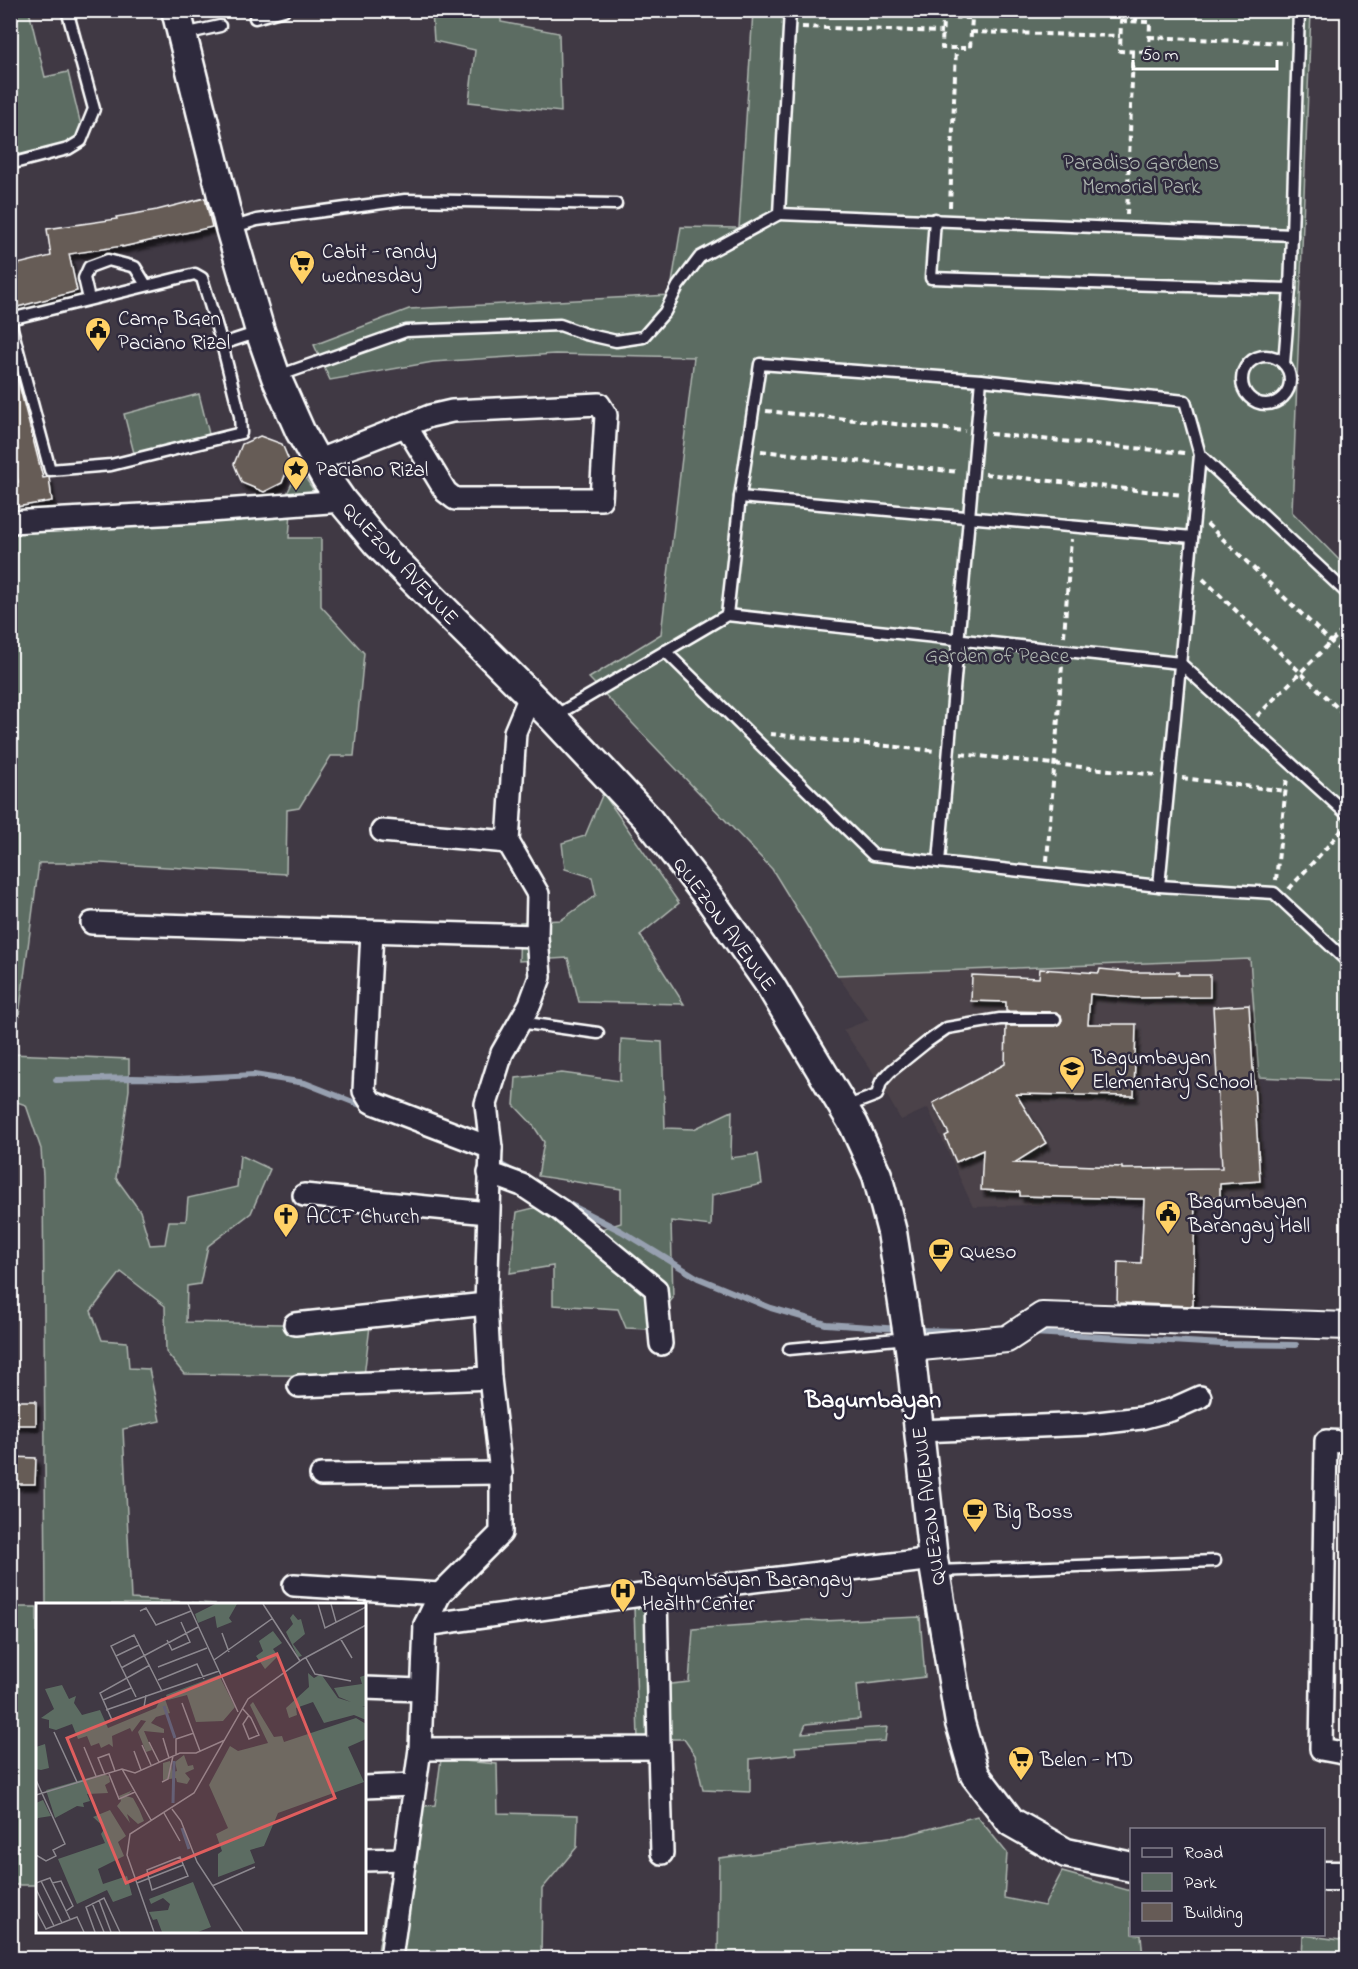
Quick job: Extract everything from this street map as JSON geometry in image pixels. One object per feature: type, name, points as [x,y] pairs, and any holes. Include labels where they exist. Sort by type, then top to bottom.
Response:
[{"type":"main road","name":"QUEZON AVENUE","points":[[179,23],[230,228],[260,331],[276,377],[316,461],[342,501],[376,543],[552,717],[647,818],[709,898],[770,985],[845,1107],[877,1175],[892,1232],[910,1343],[934,1565],[960,1723],[975,1774],[1011,1822],[1066,1853],[1130,1866]]},
{"type":"main road","points":[[1325,1876],[1347,1876]]},
{"type":"street","points":[[316,461],[430,416],[452,411],[599,405],[606,415],[601,499],[455,499],[446,492],[406,426]]},
{"type":"street","points":[[10,522],[185,513],[342,501]]},
{"type":"street","points":[[391,1959],[420,1749],[424,1625],[440,1594],[501,1533],[501,1473],[490,1378],[486,1304],[491,1148],[486,1104],[502,1053],[530,1004],[540,976],[537,936],[538,894],[508,842],[515,732],[530,696]]},
{"type":"street","points":[[382,831],[508,842]]},
{"type":"street","points":[[92,923],[537,936]]},
{"type":"street","points":[[372,932],[364,1091],[371,1102],[491,1148]]},
{"type":"street","points":[[489,1173],[522,1185],[560,1210],[656,1288],[661,1344]]},
{"type":"street","points":[[304,1195],[488,1213]]},
{"type":"street","points":[[295,1324],[486,1304]]},
{"type":"street","points":[[910,1343],[1007,1339],[1042,1316],[1347,1326]]},
{"type":"street","points":[[299,1386],[490,1378]]},
{"type":"street","points":[[919,1431],[1089,1424],[1131,1419],[1171,1410],[1200,1396]]},
{"type":"street","points":[[1347,1442],[1326,1441],[1321,1749],[1347,1754]]},
{"type":"street","points":[[321,1474],[501,1473]]},
{"type":"street","points":[[424,1625],[656,1593],[934,1565]]},
{"type":"street","points":[[294,1584],[440,1594]]},
{"type":"street","points":[[656,1593],[662,1853]]},
{"type":"street","points":[[366,1688],[421,1690]]},
{"type":"street","points":[[420,1749],[659,1748]]},
{"type":"street","points":[[366,1786],[414,1785]]},
{"type":"street","points":[[366,1860],[403,1859]]},
{"type":"lane","points":[[10,164],[68,149],[81,141],[94,109],[67,10]]},
{"type":"lane","points":[[255,18],[284,10]]},
{"type":"lane","points":[[779,214],[790,10]]},
{"type":"lane","points":[[1284,364],[1269,356],[1260,357],[1246,366],[1241,382],[1248,397],[1263,405],[1279,401],[1289,388],[1290,379],[1284,364],[1290,289],[1299,10]]},
{"type":"lane","points":[[179,23],[220,26]]},
{"type":"lane","points":[[230,228],[257,220],[405,200],[616,204]]},
{"type":"lane","points":[[276,377],[406,331],[560,325],[616,341],[643,337],[666,312],[678,286],[700,257],[779,214],[1292,235]]},
{"type":"lane","points":[[935,219],[931,278],[1290,289]]},
{"type":"lane","points":[[89,299],[84,278],[89,267],[108,260],[135,267],[146,285]]},
{"type":"lane","points":[[195,274],[202,278],[222,344],[240,416],[241,433],[111,465],[50,470],[10,320],[89,299],[195,274]]},
{"type":"lane","points":[[222,344],[260,331]]},
{"type":"lane","points":[[727,615],[740,497],[760,364],[981,380],[1185,401],[1200,455],[1159,886]]},
{"type":"lane","points":[[939,862],[981,380]]},
{"type":"lane","points":[[1200,455],[1347,594]]},
{"type":"lane","points":[[740,497],[1192,537]]},
{"type":"lane","points":[[552,717],[727,615],[1180,663],[1347,815]]},
{"type":"lane","points":[[664,651],[873,855],[1159,886],[1278,896],[1347,962]]},
{"type":"lane","points":[[845,1107],[877,1095],[881,1082],[891,1071],[947,1028],[1000,1019],[1055,1019]]},
{"type":"lane","points":[[519,1022],[598,1033]]},
{"type":"lane","points":[[789,1349],[910,1343]]},
{"type":"lane","points":[[934,1565],[1215,1561]]},
{"type":"path","points":[[957,10],[957,18]]},
{"type":"path","points":[[1136,21],[1137,10]]},
{"type":"path","points":[[943,17],[972,18],[971,32],[970,48],[942,48],[943,17]]},
{"type":"path","points":[[1121,21],[1136,21],[1150,22],[1149,52],[1119,51],[1121,21]]},
{"type":"path","points":[[789,26],[942,32]]},
{"type":"path","points":[[971,32],[1120,36]]},
{"type":"path","points":[[1149,37],[1298,44]]},
{"type":"path","points":[[950,220],[956,48]]},
{"type":"path","points":[[1127,228],[1133,52]]},
{"type":"path","points":[[1194,512],[1347,658]]},
{"type":"path","points":[[1046,873],[1072,527]]},
{"type":"path","points":[[1189,566],[1347,717]]},
{"type":"path","points":[[1249,725],[1347,625]]},
{"type":"path","points":[[747,731],[1169,776],[1285,791]]},
{"type":"path","points":[[1278,896],[1289,762]]},
{"type":"path","points":[[1278,896],[1347,823]]},
{"type":"shaded area","name":"Bagumbayan Elementary School","points":[[1250,959],[1259,1077],[1264,1197],[973,1207],[928,1108],[901,1120],[877,1078],[843,1030],[869,1020],[837,975]]},
{"type":"green space","points":[[10,11],[29,11],[45,77],[68,72],[85,142],[11,160]]},
{"type":"green space","points":[[432,11],[501,11],[501,22],[559,33],[561,112],[469,102],[475,50],[434,41]]},
{"type":"green space","name":"Garden of Peace","points":[[753,11],[1311,11],[1292,512],[1347,568],[1347,1081],[1259,1077],[1250,959],[837,975],[772,869],[589,678],[661,634],[694,357],[555,354],[433,362],[330,380],[314,345],[409,309],[670,295],[681,227],[739,228]]},
{"type":"green space","points":[[199,394],[210,438],[135,457],[124,414]]},
{"type":"green space","points":[[299,468],[316,494],[286,496]]},
{"type":"green space","points":[[291,512],[289,538],[321,538],[321,606],[364,653],[354,756],[331,756],[299,808],[287,810],[286,874],[101,863],[39,863],[17,1031],[11,1032],[10,532],[177,524],[182,520]]},
{"type":"green space","points":[[603,793],[679,903],[640,935],[684,1004],[579,1002],[568,958],[519,961],[520,922],[561,920],[596,895],[592,877],[565,869],[562,843],[585,836]]},
{"type":"green space","points":[[621,1039],[662,1042],[665,1128],[694,1129],[732,1111],[731,1158],[758,1154],[762,1184],[712,1195],[711,1226],[671,1221],[673,1298],[649,1329],[626,1328],[618,1309],[553,1305],[553,1266],[510,1273],[517,1212],[546,1205],[598,1230],[621,1223],[621,1189],[538,1176],[544,1142],[533,1125],[514,1105],[516,1078],[562,1073],[620,1081]]},
{"type":"green space","points":[[11,1054],[129,1059],[129,1090],[116,1178],[140,1211],[150,1245],[165,1244],[169,1221],[186,1221],[188,1198],[237,1187],[240,1155],[270,1169],[251,1213],[208,1246],[200,1284],[187,1286],[186,1322],[370,1326],[364,1376],[184,1374],[166,1352],[165,1306],[121,1272],[91,1311],[102,1340],[127,1342],[129,1368],[149,1369],[160,1421],[123,1429],[131,1599],[199,1603],[46,1603],[43,1176],[41,1149],[26,1105],[11,1100]]},
{"type":"green space","points":[[651,1601],[653,1686],[689,1682],[693,1629],[808,1620],[920,1617],[925,1677],[857,1685],[860,1719],[806,1724],[802,1733],[887,1727],[885,1741],[795,1747],[796,1754],[750,1759],[750,1792],[703,1790],[695,1755],[684,1739],[638,1739],[634,1607]]},
{"type":"green space","points":[[11,1607],[36,1607],[36,1879],[35,1885],[11,1885]]},
{"type":"green space","points":[[441,1759],[497,1764],[498,1813],[578,1815],[577,1847],[542,1889],[541,1958],[377,1958],[401,1808],[435,1805]]},
{"type":"green space","points":[[977,1816],[1007,1853],[1004,1898],[1044,1906],[1062,1872],[1130,1891],[1130,1936],[1141,1936],[1143,1958],[855,1958],[845,1953],[830,1958],[718,1958],[719,1858],[906,1835]]},
{"type":"green space","points":[[1303,1936],[1347,1941],[1347,1958],[1302,1958]]},
{"type":"building","points":[[205,198],[212,227],[122,247],[69,254],[77,291],[10,309],[10,266],[51,256],[47,229],[117,219],[116,217]]},
{"type":"building","points":[[16,373],[43,478],[49,477],[52,501],[10,508],[10,483],[18,482],[10,431],[10,374]]},
{"type":"building","points":[[260,436],[282,444],[290,463],[282,483],[264,492],[242,483],[234,464],[242,444]]},
{"type":"building","points":[[1040,969],[1099,973],[1100,969],[1210,975],[1210,997],[1137,998],[1090,994],[1088,1024],[1136,1024],[1134,1096],[1016,1094],[1046,1143],[1014,1163],[1122,1167],[1122,1169],[1222,1168],[1213,1007],[1249,1005],[1260,1181],[1220,1184],[1220,1197],[1195,1197],[1193,1306],[1117,1303],[1118,1262],[1141,1263],[1144,1199],[1020,1196],[1020,1192],[981,1190],[983,1150],[956,1162],[945,1136],[949,1134],[933,1103],[1005,1064],[1006,1026],[1055,1026],[1059,1025],[1062,1020],[1061,1015],[1056,1012],[1006,1011],[1006,1002],[971,1001],[972,975],[1039,978]]},
{"type":"building","points":[[10,1401],[36,1401],[36,1425],[11,1425]]},
{"type":"building","points":[[13,1457],[36,1458],[35,1484],[12,1484]]},
{"type":"waterway","points":[[56,1080],[178,1079],[254,1075],[305,1083],[368,1108]]},
{"type":"waterway","points":[[494,1161],[514,1172]]},
{"type":"waterway","points":[[561,1200],[621,1231],[698,1278],[771,1308],[826,1324],[900,1329]]},
{"type":"waterway","points":[[916,1330],[963,1331]]},
{"type":"waterway","points":[[1033,1333],[1222,1344],[1296,1345]]},
{"type":"place","name":"Cabit - randy wednesday","points":[[302,286]]},
{"type":"place","name":"Camp BGen Paciano Rizal","points":[[98,353]]},
{"type":"place","name":"Paciano Rizal","points":[[296,492]]},
{"type":"place","name":"Bagumbayan Elementary School","points":[[1072,1092]]},
{"type":"place","name":"Bagumbayan Barangay Hall","points":[[1168,1236]]},
{"type":"place","name":"ACCF Church","points":[[286,1239]]},
{"type":"place","name":"Queso","points":[[941,1274]]},
{"type":"place","name":"Big Boss","points":[[975,1534]]},
{"type":"place","name":"Bagumbayan Barangay Health Center","points":[[623,1614]]},
{"type":"place","name":"Belen - MD","points":[[1021,1782]]},
{"type":"district","name":"Bagumbayan","points":[[873,1399]]},
{"type":"park label","name":"Paradiso Gardens Memorial Park","points":[[1141,174]]}]
